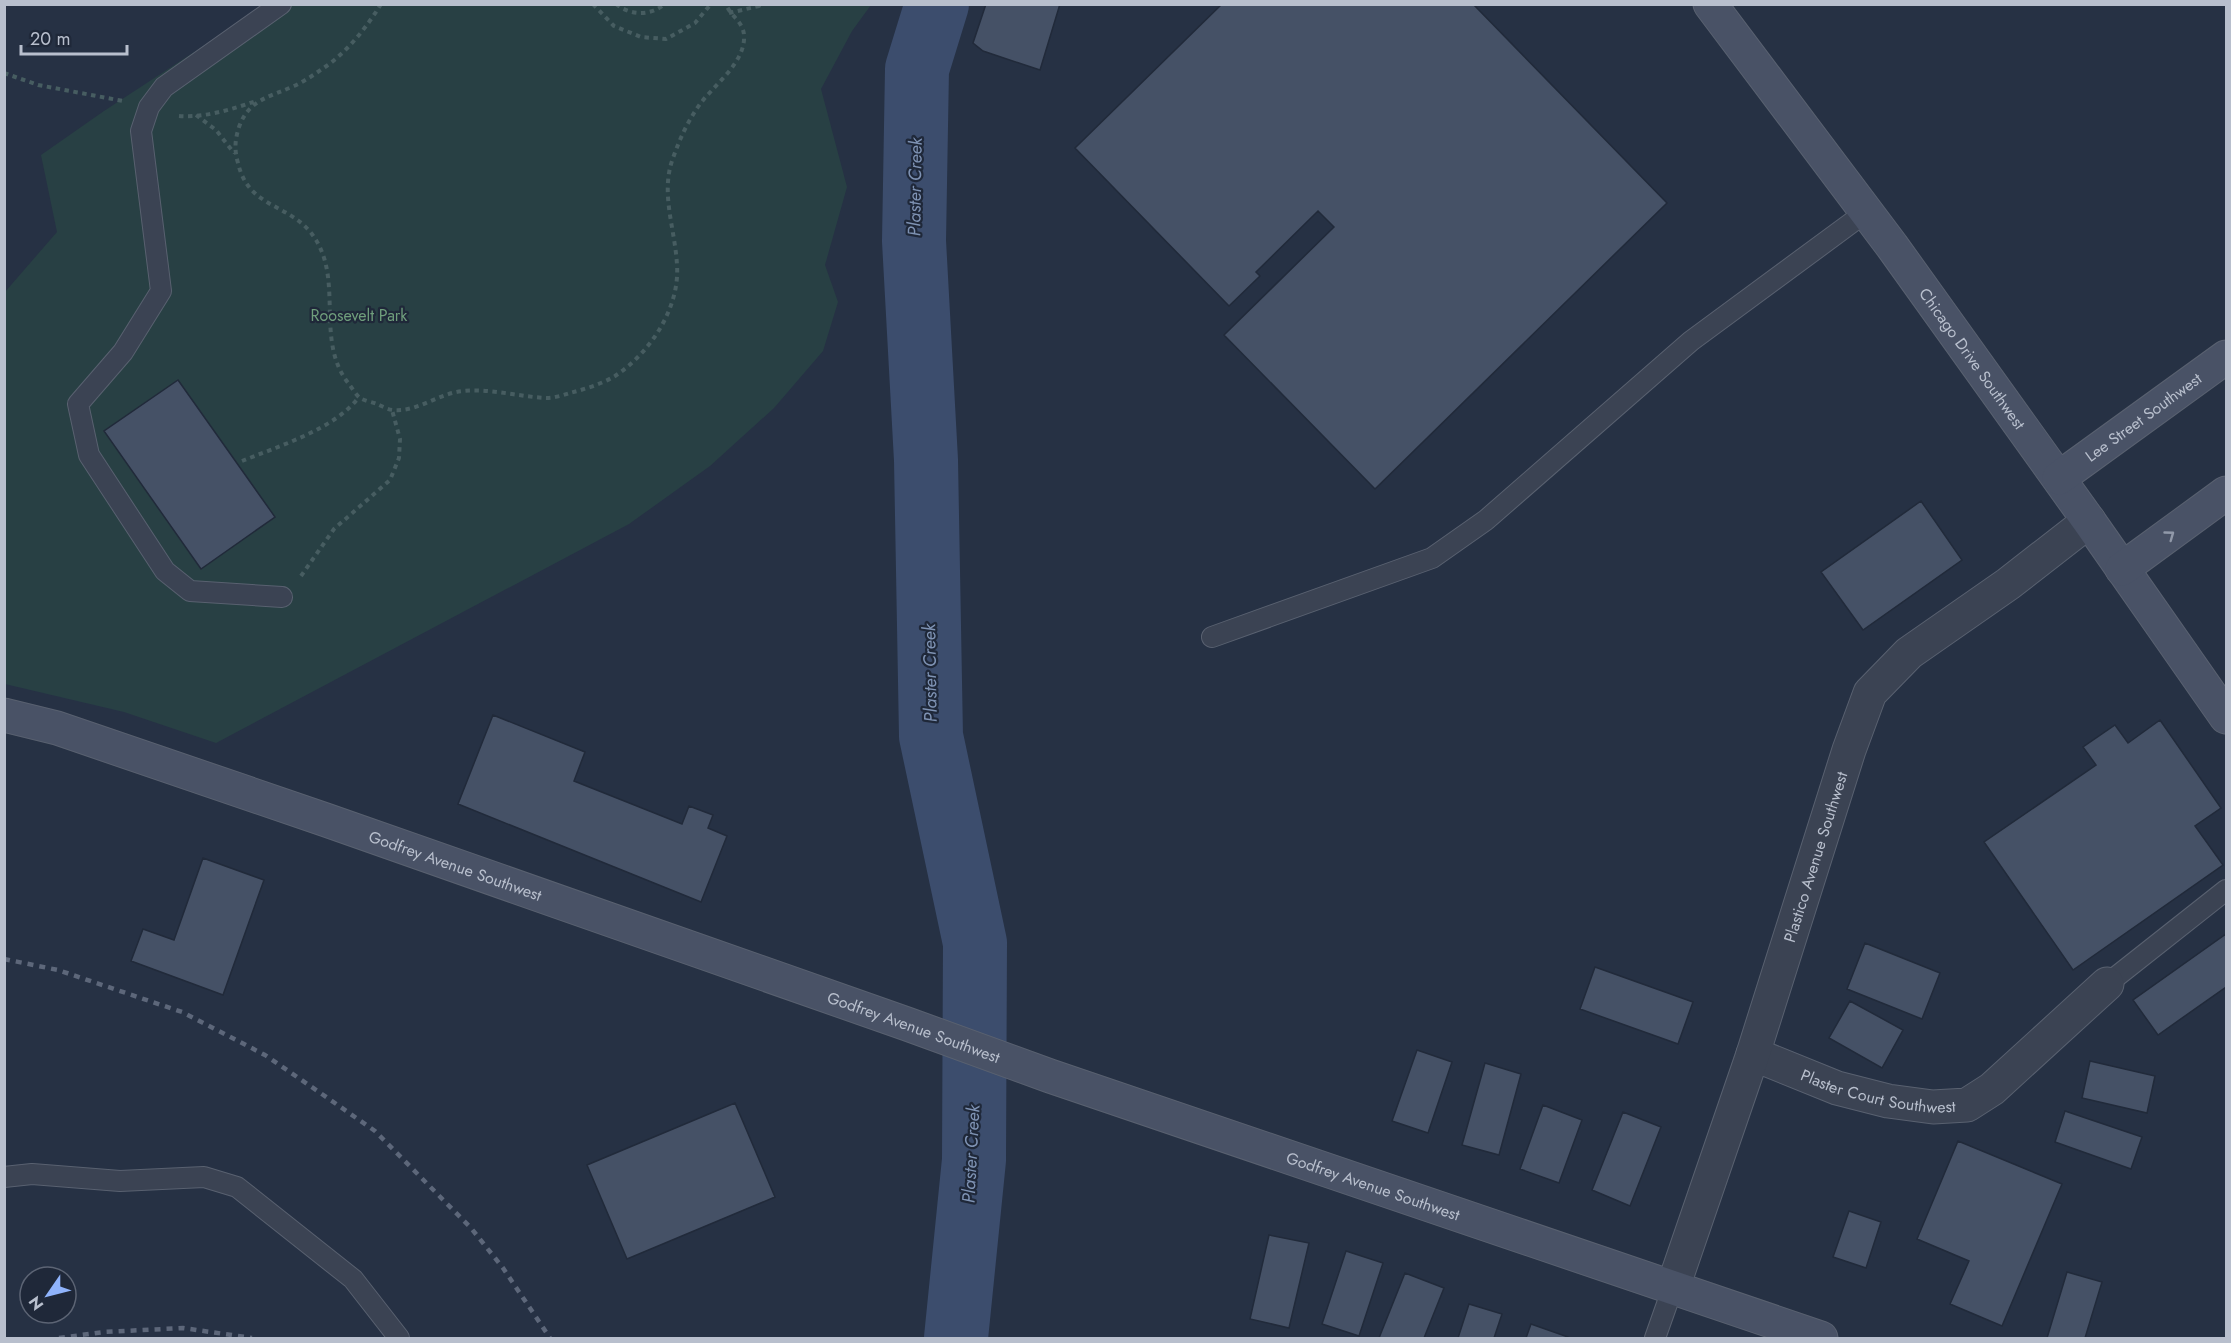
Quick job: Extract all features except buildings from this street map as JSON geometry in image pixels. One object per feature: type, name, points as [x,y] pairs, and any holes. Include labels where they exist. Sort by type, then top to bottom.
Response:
[{"type":"main road","name":"Chicago Drive Southwest","points":[[1710,4],[1866,212],[2089,521],[2226,717]]},
{"type":"main road","name":"Lee Street Southwest","points":[[2058,478],[2226,357]]},
{"type":"main road","points":[[2122,569],[2226,493]]},
{"type":"main road","name":"Godfrey Avenue Southwest","points":[[4,715],[57,728],[225,785],[1050,1076],[1821,1338]]},
{"type":"street","name":"Plastico Avenue Southwest","points":[[1673,1287],[1753,1054],[1849,750],[1870,693],[1909,653],[2008,584],[2089,521]]},
{"type":"street","name":"Plaster Court Southwest","points":[[1753,1054],[1837,1088],[1888,1101],[1933,1107],[1967,1105],[1992,1089],[2107,984]]},
{"type":"lane","points":[[281,4],[164,87],[149,107],[141,131],[161,291],[123,352],[78,404],[89,455],[165,570],[190,591],[282,597]]},
{"type":"lane","points":[[1212,637],[1432,558],[1485,520],[1690,341],[1866,212]]},
{"type":"lane","points":[[2107,984],[2226,890]]},
{"type":"lane","points":[[4,1177],[32,1174],[120,1181],[204,1177],[237,1187],[353,1279],[399,1338]]},
{"type":"lane","points":[[1655,1338],[1673,1287]]},
{"type":"path","points":[[4,74],[38,85],[149,107],[166,115],[196,115],[235,108],[296,85],[327,65],[370,22],[381,4]]},
{"type":"path","points":[[593,4],[614,26],[641,37],[666,39],[695,24],[711,4]]},
{"type":"path","points":[[616,4],[633,13],[647,13],[665,4]]},
{"type":"path","points":[[260,100],[247,111],[240,124],[234,146],[241,175],[250,191],[298,220],[309,229],[318,243],[325,259],[331,339],[336,364],[359,397],[392,410],[410,408],[451,392],[466,390],[549,398],[576,392],[613,378],[644,351],[661,327],[672,302],[678,269],[667,204],[669,170],[681,133],[701,103],[740,54],[744,34],[740,23],[729,13],[726,4]]},
{"type":"path","points":[[729,13],[759,6],[758,4]]},
{"type":"path","points":[[196,115],[216,130],[236,156]]},
{"type":"path","points":[[242,461],[322,427],[352,407],[359,397]]},
{"type":"path","points":[[282,597],[296,583],[334,529],[390,480],[399,458],[400,439],[392,410]]},
{"type":"green space","name":"Roosevelt Park","points":[[266,5],[871,5],[852,31],[821,89],[847,187],[825,265],[838,302],[823,351],[774,408],[710,466],[629,524],[216,743],[124,712],[5,684],[5,292],[57,232],[41,155]]},
{"type":"waterway","name":"Plaster Creek","points":[[937,4],[917,69],[914,241],[926,460],[931,736],[975,943],[974,1160],[956,1338]]},
{"type":"railway","points":[[4,959],[58,970],[182,1012],[265,1055],[319,1092],[375,1131],[471,1228],[503,1268],[550,1338]]},
{"type":"railway","points":[[59,1338],[104,1332],[183,1328],[252,1338]]}]
